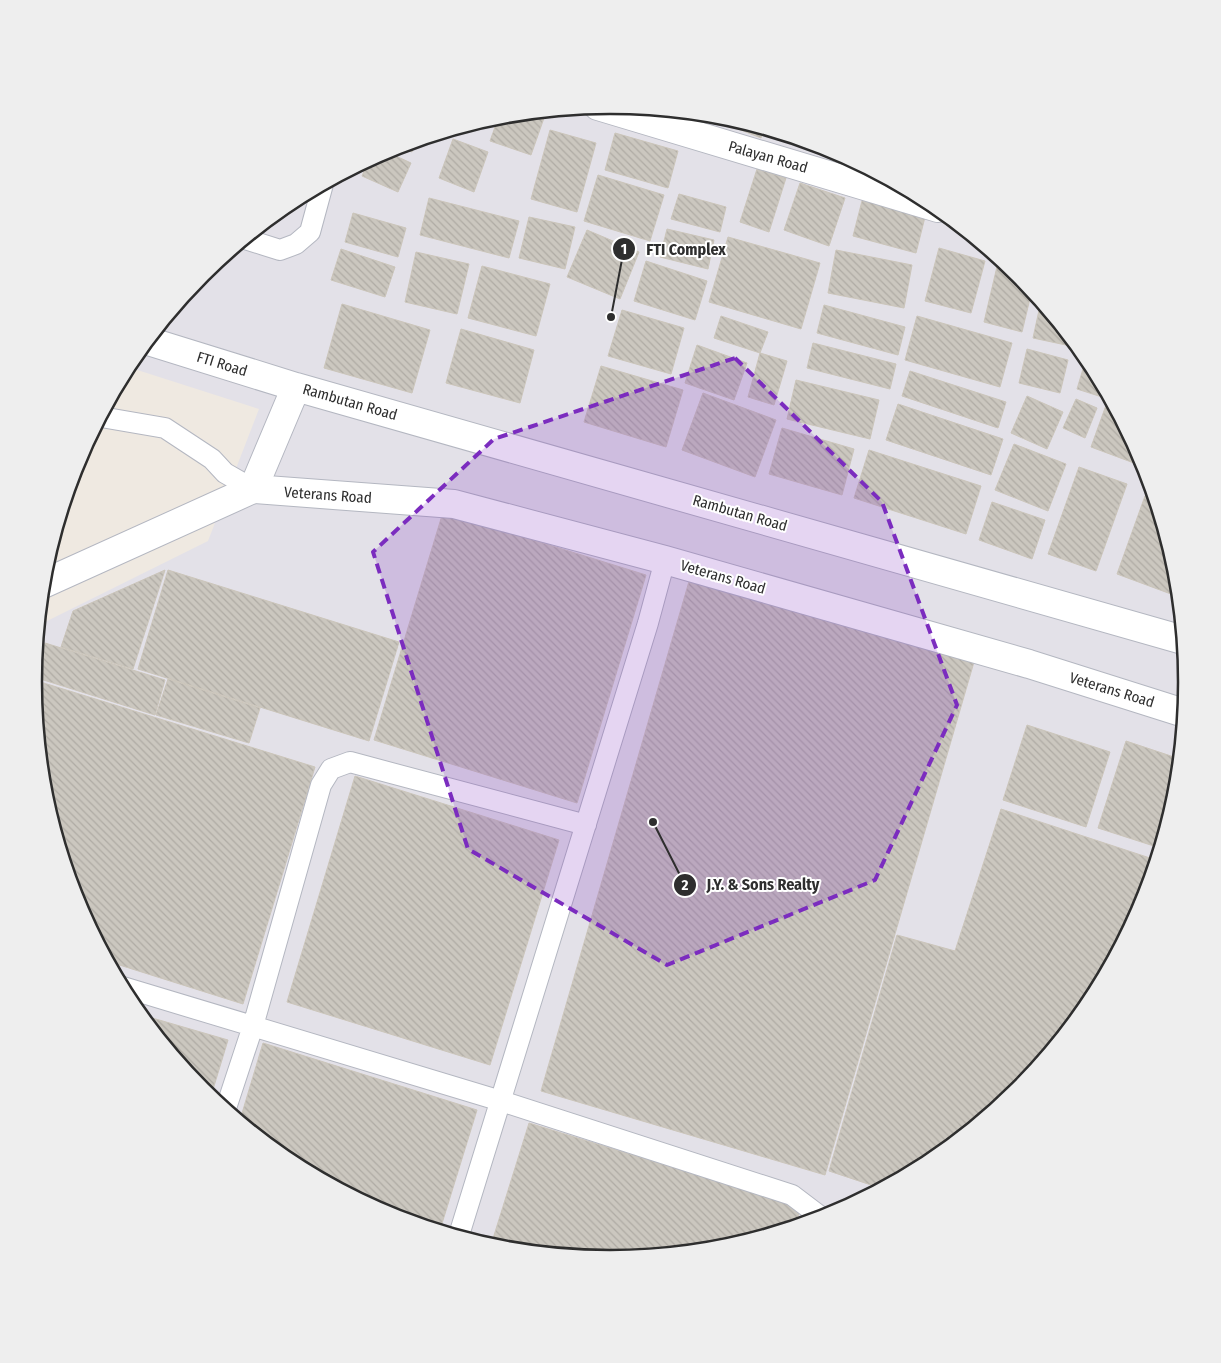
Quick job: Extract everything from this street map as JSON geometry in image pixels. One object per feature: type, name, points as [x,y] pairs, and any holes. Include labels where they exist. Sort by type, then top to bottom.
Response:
[{"type":"street","name":"Palayan Road","points":[[626,114],[910,200]]},
{"type":"street","name":"FTI Road","points":[[155,343],[296,387]]},
{"type":"street","points":[[253,490],[296,387]]},
{"type":"street","name":"Rambutan Road","points":[[296,387],[1177,638]]},
{"type":"street","name":"Veterans Road","points":[[51,580],[253,490],[454,504],[665,560],[1029,664],[1177,711]]},
{"type":"lane","points":[[252,241],[280,250],[296,244],[310,232],[320,194]]},
{"type":"lane","points":[[107,418],[165,428],[212,459],[225,473],[253,490]]},
{"type":"lane","points":[[461,1229],[648,623],[665,560]]},
{"type":"lane","points":[[228,1101],[253,1026],[321,785],[331,769],[350,762],[586,825]]},
{"type":"lane","points":[[134,990],[501,1101],[792,1195],[814,1211]]},
{"type":"highlighted area","points":[[735,358],[882,502],[957,705],[875,880],[667,965],[468,849],[373,552],[494,439]]},
{"type":"shaded area","points":[[573,115],[648,115],[685,118],[758,133],[828,157],[862,172],[926,209],[985,254],[1038,307],[1061,336],[1083,366],[1120,430],[1135,464],[1159,534],[1174,607],[1177,644],[1178,682],[1174,756],[1168,792],[1148,864],[1120,933],[1102,966],[1083,997],[1038,1056],[985,1109],[956,1132],[926,1154],[862,1191],[828,1206],[758,1230],[685,1245],[648,1248],[610,1250],[536,1245],[500,1239],[428,1219],[359,1191],[326,1173],[295,1154],[236,1109],[183,1056],[160,1027],[138,997],[101,933],[73,864],[53,792],[47,756],[42,682],[46,622],[208,541],[259,409],[136,370],[183,307],[209,280],[236,254],[295,209],[359,172],[393,157],[463,133],[500,124],[536,118]]},
{"type":"building","points":[[544,118],[531,155],[490,141],[496,125]]},
{"type":"building","points":[[733,127],[763,134],[761,138]]},
{"type":"building","points":[[550,130],[596,143],[577,212],[531,199]]},
{"type":"building","points":[[615,133],[678,151],[668,188],[605,170]]},
{"type":"building","points":[[453,139],[488,152],[474,192],[439,178]]},
{"type":"building","points":[[396,156],[411,163],[398,192],[362,176],[365,169]]},
{"type":"building","points":[[757,169],[786,178],[769,232],[740,222]]},
{"type":"building","points":[[598,175],[664,195],[650,241],[584,221]]},
{"type":"building","points":[[800,183],[845,198],[829,246],[784,230]]},
{"type":"building","points":[[679,194],[726,207],[720,232],[671,219]]},
{"type":"building","points":[[863,197],[926,213],[916,253],[853,236]]},
{"type":"building","points":[[429,198],[519,221],[509,258],[420,235]]},
{"type":"building","points":[[353,213],[406,228],[398,257],[345,242]]},
{"type":"building","points":[[529,217],[575,227],[565,269],[519,258]]},
{"type":"building","points":[[667,229],[714,240],[708,269],[660,257]]},
{"type":"building","points":[[587,230],[639,252],[620,299],[567,277]]},
{"type":"building","points":[[728,237],[820,263],[801,329],[709,302]]},
{"type":"building","points":[[939,248],[985,261],[971,313],[925,301]]},
{"type":"building","points":[[341,249],[395,267],[385,297],[331,280]]},
{"type":"building","points":[[836,250],[912,265],[904,308],[828,293]]},
{"type":"building","points":[[416,252],[469,264],[457,314],[405,302]]},
{"type":"building","points":[[646,261],[707,281],[695,320],[634,301]]},
{"type":"building","points":[[482,266],[550,284],[536,336],[468,318]]},
{"type":"building","points":[[997,266],[1030,299],[1022,332],[984,322]]},
{"type":"building","points":[[342,304],[430,330],[412,393],[324,368]]},
{"type":"building","points":[[824,305],[905,327],[898,355],[817,333]]},
{"type":"building","points":[[1039,309],[1068,345],[1033,338]]},
{"type":"building","points":[[622,310],[684,328],[671,374],[608,356]]},
{"type":"building","points":[[721,316],[768,332],[760,353],[714,338]]},
{"type":"building","points":[[917,316],[1012,343],[1000,387],[905,360]]},
{"type":"building","points":[[461,329],[534,350],[520,403],[446,383]]},
{"type":"building","points":[[813,343],[896,364],[890,389],[807,368]]},
{"type":"building","points":[[697,345],[747,363],[734,400],[685,383]]},
{"type":"building","points":[[1027,349],[1068,360],[1060,393],[1019,383]]},
{"type":"building","points":[[760,353],[787,361],[774,405],[748,397]]},
{"type":"building","points":[[601,366],[683,390],[666,447],[584,422]]},
{"type":"building","points":[[1084,367],[1101,397],[1077,389]]},
{"type":"building","points":[[910,371],[1006,402],[998,428],[902,396]]},
{"type":"building","points":[[796,380],[879,400],[870,439],[787,419]]},
{"type":"building","points":[[703,393],[776,420],[755,477],[682,450]]},
{"type":"building","points":[[1027,396],[1063,412],[1047,449],[1011,433]]},
{"type":"building","points":[[1076,399],[1097,408],[1085,438],[1063,428]]},
{"type":"building","points":[[898,404],[1003,439],[991,475],[886,440]]},
{"type":"building","points":[[1106,405],[1120,430],[1135,463],[1091,447]]},
{"type":"building","points":[[782,428],[854,449],[842,495],[769,474]]},
{"type":"building","points":[[1014,444],[1066,464],[1048,511],[995,490]]},
{"type":"building","points":[[869,450],[981,486],[966,534],[854,498]]},
{"type":"building","points":[[1079,467],[1127,484],[1096,571],[1048,554]]},
{"type":"building","points":[[1145,496],[1148,499],[1159,534],[1172,594],[1117,574]]},
{"type":"building","points":[[992,502],[1045,520],[1032,559],[979,540]]},
{"type":"building","points":[[443,512],[646,575],[577,803],[374,740]]},
{"type":"building","points":[[165,570],[133,669],[61,647],[73,611]]},
{"type":"building","points":[[168,570],[399,642],[369,741],[138,669]]},
{"type":"building","points":[[690,578],[974,662],[825,1175],[541,1091]]},
{"type":"building","points":[[45,643],[165,680],[155,715],[42,680]]},
{"type":"building","points":[[168,679],[260,708],[249,743],[156,715]]},
{"type":"building","points":[[42,682],[315,767],[243,1004],[119,965],[101,933],[86,899],[62,829],[47,756]]},
{"type":"building","points":[[1027,725],[1110,752],[1086,827],[1003,800]]},
{"type":"building","points":[[1126,741],[1174,757],[1168,792],[1154,846],[1098,828]]},
{"type":"building","points":[[355,776],[559,840],[490,1065],[287,1002]]},
{"type":"building","points":[[1001,809],[1150,858],[1120,933],[1102,966],[1083,997],[1061,1027],[1038,1056],[1012,1083],[985,1109],[926,1154],[872,1185],[829,1171],[897,935],[955,951]]},
{"type":"building","points":[[154,1018],[228,1040],[214,1087],[183,1056]]},
{"type":"building","points":[[263,1043],[477,1110],[442,1223],[393,1206],[359,1191],[326,1173],[295,1154],[242,1114]]},
{"type":"building","points":[[529,1123],[801,1207],[798,1217],[793,1219],[721,1239],[685,1245],[610,1250],[536,1245],[493,1237]]},
{"type":"place","name":"FTI Complex","points":[[611,317]]},
{"type":"place","name":"J.Y. & Sons Realty","points":[[653,822]]}]
